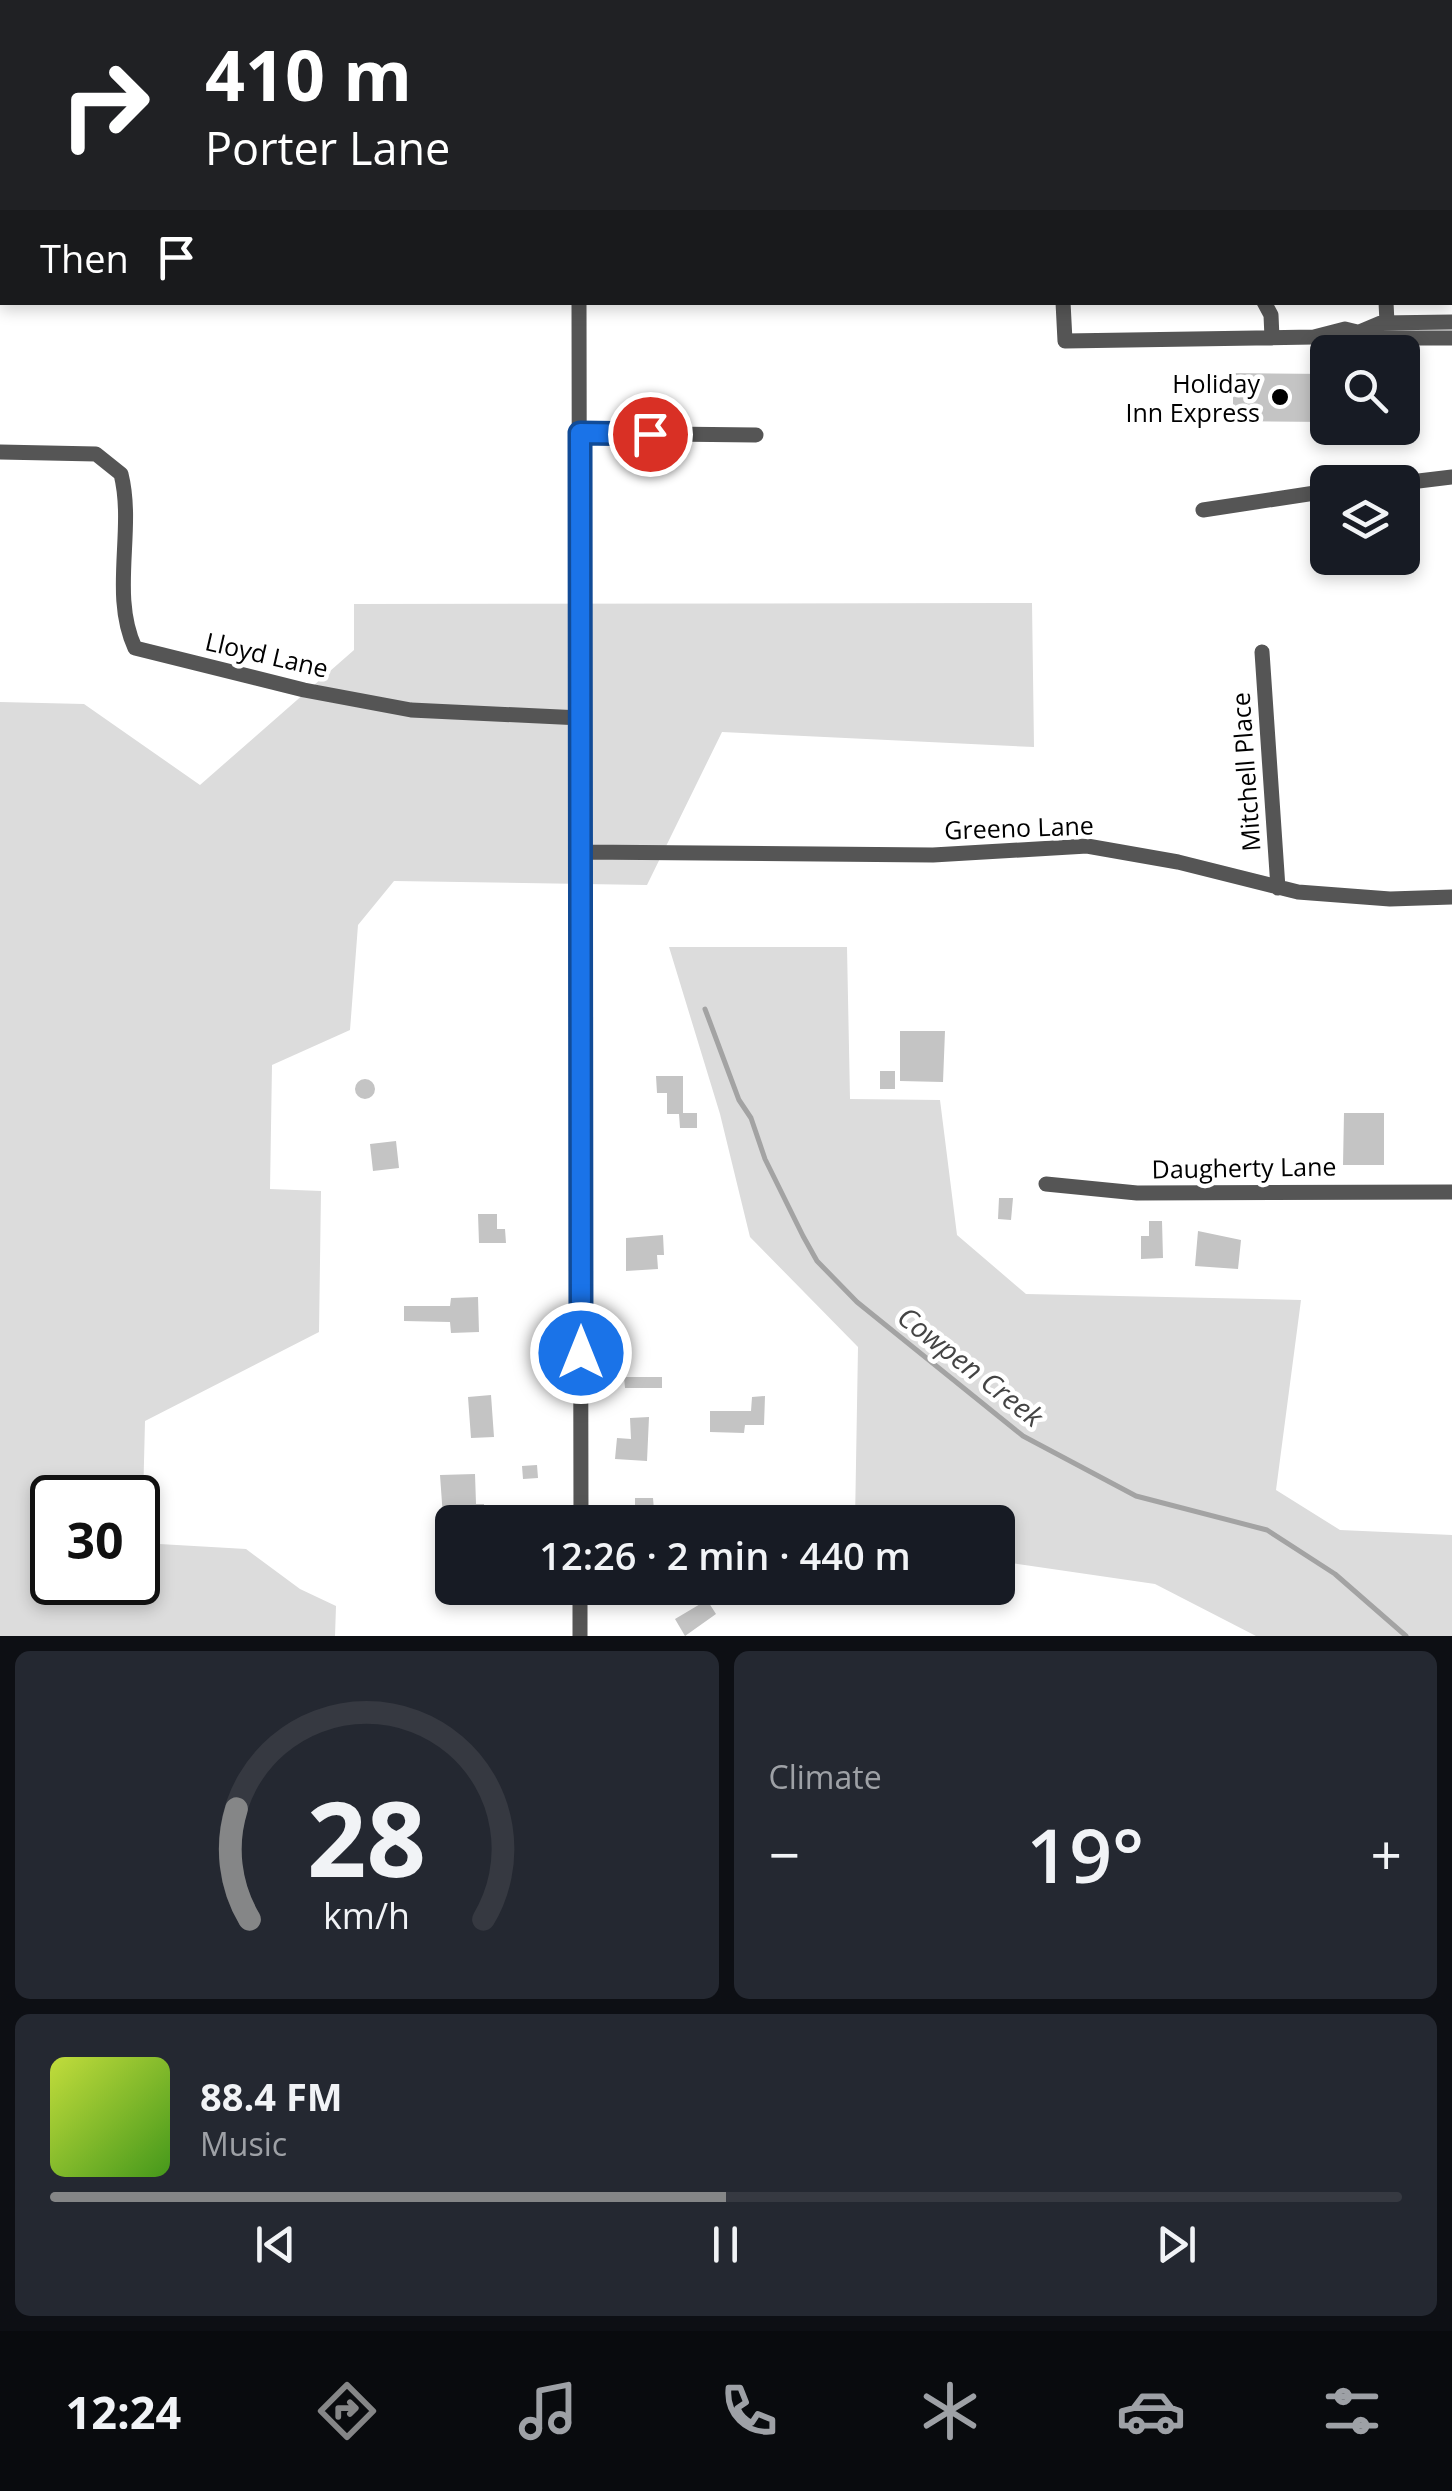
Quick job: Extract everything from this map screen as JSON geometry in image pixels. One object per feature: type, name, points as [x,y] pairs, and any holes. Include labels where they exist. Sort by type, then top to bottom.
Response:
[{"type":"street","points":[[580,305],[580,1505]]},
{"type":"street","points":[[1063,305],[1065,341],[1272,338],[1362,331],[1387,322],[1452,322]]},
{"type":"street","points":[[1266,305],[1272,315],[1272,338]]},
{"type":"street","points":[[1386,305],[1387,322]]},
{"type":"street","points":[[1362,331],[1382,338],[1452,338]]},
{"type":"street","points":[[580,433],[756,435]]},
{"type":"street","name":"Lloyd Lane","points":[[0,452],[80,452],[110,461],[121,474],[125,491],[125,615],[135,648],[304,690],[411,710],[582,718]]},
{"type":"street","points":[[1420,481],[1452,477]]},
{"type":"street","points":[[1203,510],[1310,494]]},
{"type":"street","name":"Mitchell Place","points":[[1262,652],[1278,888]]},
{"type":"street","name":"Greeno Lane","points":[[582,852],[934,856],[1087,846],[1178,862],[1278,888],[1359,898],[1452,897]]},
{"type":"street","name":"Daugherty Lane","points":[[1046,1184],[1137,1193],[1447,1192]]},
{"type":"street","points":[[580,1605],[580,1636]]},
{"type":"shaded area","points":[[1032,603],[1034,747],[722,732],[647,885],[394,881],[358,925],[350,1030],[272,1065],[270,1189],[321,1191],[319,1332],[145,1421],[144,1475],[30,1475],[30,1605],[160,1605],[160,1544],[246,1549],[300,1589],[336,1606],[335,1636],[0,1636],[0,702],[84,704],[200,785],[354,650],[354,604]]},
{"type":"shaded area","points":[[669,947],[847,947],[850,1099],[940,1100],[957,1235],[1026,1294],[1301,1300],[1276,1490],[1340,1530],[1452,1535],[1452,1636],[1256,1636],[1155,1584],[1015,1563],[1015,1505],[855,1505],[858,1347],[750,1237],[720,1114]]},
{"type":"building","name":"Holiday Inn Express","points":[[1233,373],[1310,374],[1310,422],[1233,421]]},
{"type":"building","points":[[900,1031],[945,1031],[943,1082],[900,1081]]},
{"type":"building","points":[[880,1071],[895,1071],[895,1089],[880,1089]]},
{"type":"building","points":[[656,1076],[683,1076],[683,1113],[697,1113],[697,1128],[680,1128],[679,1114],[667,1114],[667,1093],[657,1093]]},
{"type":"building","points":[[365,1079],[375,1089],[365,1099],[355,1089]]},
{"type":"building","points":[[1344,1113],[1384,1113],[1384,1165],[1343,1165]]},
{"type":"building","points":[[396,1141],[399,1168],[373,1171],[370,1144]]},
{"type":"building","points":[[999,1198],[1013,1198],[1011,1220],[998,1219]]},
{"type":"building","points":[[478,1214],[497,1214],[497,1229],[505,1229],[506,1243],[479,1243]]},
{"type":"building","points":[[1149,1221],[1162,1221],[1163,1258],[1141,1259],[1141,1236],[1149,1236]]},
{"type":"building","points":[[1198,1231],[1241,1240],[1238,1269],[1195,1266]]},
{"type":"building","points":[[663,1235],[664,1255],[657,1255],[658,1269],[626,1271],[626,1238]]},
{"type":"building","points":[[478,1297],[479,1332],[451,1333],[450,1322],[404,1321],[404,1306],[450,1306],[451,1298]]},
{"type":"building","points":[[624,1377],[662,1377],[662,1388],[625,1388]]},
{"type":"building","points":[[491,1395],[494,1437],[471,1438],[468,1397]]},
{"type":"building","points":[[765,1396],[764,1425],[745,1425],[744,1433],[710,1432],[710,1411],[751,1411],[752,1397]]},
{"type":"building","points":[[649,1417],[647,1461],[615,1459],[617,1438],[631,1439],[630,1418]]},
{"type":"building","points":[[537,1465],[538,1478],[523,1479],[522,1466]]},
{"type":"building","points":[[475,1474],[476,1504],[484,1505],[442,1505],[440,1475]]},
{"type":"building","points":[[635,1498],[653,1498],[654,1505],[635,1505]]},
{"type":"building","points":[[699,1605],[710,1605],[716,1614],[685,1636],[675,1619]]},
{"type":"waterway","name":"Cowpen Creek","points":[[705,1009],[739,1100],[751,1118],[765,1159],[803,1236],[817,1261],[857,1302],[1023,1436],[1136,1496],[1267,1530],[1335,1574],[1406,1636]]},
{"type":"place","name":"Holiday Inn Express","points":[[1280,397]]},
{"type":"route","points":[[581,1353],[580,433],[650,434]]}]
